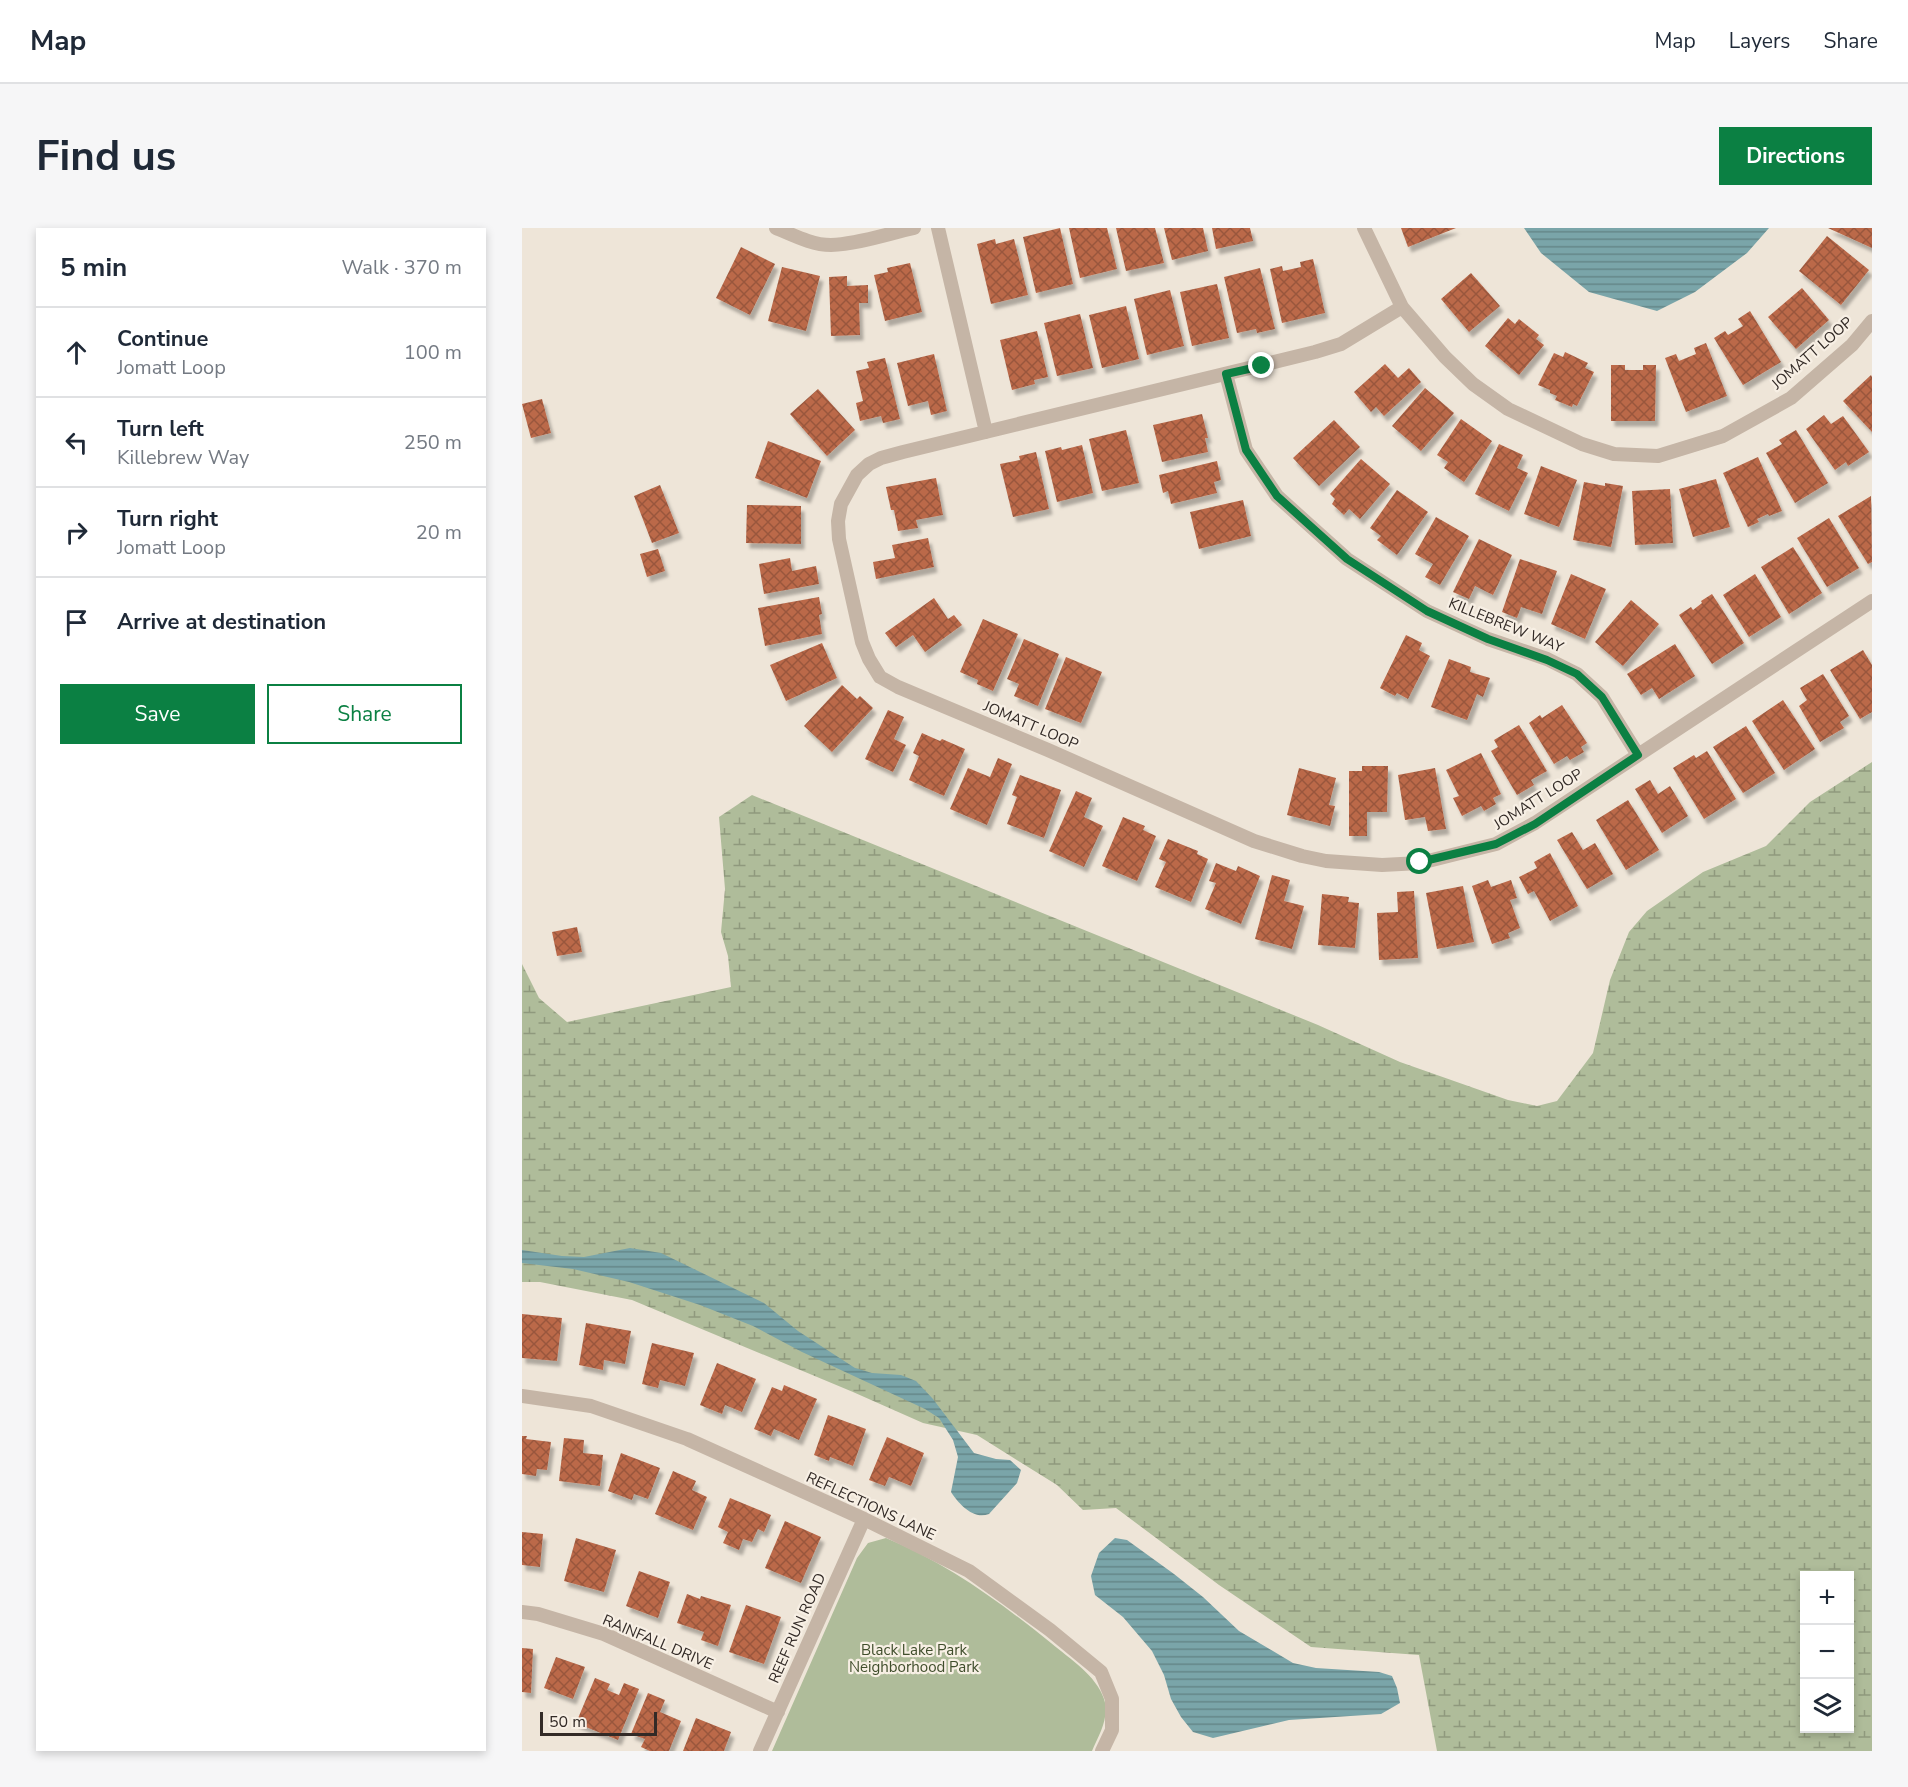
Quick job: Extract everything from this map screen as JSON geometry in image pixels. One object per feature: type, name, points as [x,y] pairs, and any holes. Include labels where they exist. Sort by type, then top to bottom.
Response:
[{"type":"street","points":[[776,228],[806,240],[829,245],[914,228]]},
{"type":"street","points":[[938,228],[986,432]]},
{"type":"street","name":"JOMATT LOOP","points":[[1364,228],[1402,307],[1445,357],[1473,384],[1508,409],[1582,444],[1614,454],[1658,456],[1723,436],[1791,398],[1852,345],[1872,321]]},
{"type":"street","name":"JOMATT LOOP","points":[[1402,307],[1341,344],[881,458],[869,464],[857,475],[841,504],[838,521],[839,539],[862,642],[880,677],[898,687],[1058,754],[1254,841],[1326,861],[1351,864],[1420,862],[1496,844],[1535,824],[1872,601]]},
{"type":"street","name":"KILLEBREW WAY","points":[[1226,374],[1246,450],[1277,496],[1347,559],[1427,611],[1488,639],[1547,660],[1577,674],[1602,697],[1638,755]]},
{"type":"street","name":"REFLECTIONS LANE","points":[[522,1396],[591,1406],[687,1439],[864,1519],[969,1571],[1050,1630],[1101,1672],[1112,1699],[1112,1730],[1102,1751]]},
{"type":"street","name":"REEF RUN ROAD","points":[[760,1751],[864,1519]]},
{"type":"street","name":"RAINFALL DRIVE","points":[[522,1612],[538,1614],[604,1634],[778,1712]]},
{"type":"green space","points":[[1872,762],[1872,1751],[1437,1751],[1419,1655],[1311,1647],[1219,1585],[1116,1508],[1083,1510],[1057,1485],[977,1435],[923,1423],[632,1300],[540,1282],[522,1282],[522,964],[539,998],[567,1022],[731,987],[728,956],[721,932],[725,889],[719,817],[752,795],[1318,1025],[1400,1062],[1508,1100],[1537,1106],[1557,1101],[1593,1053],[1610,980],[1629,932],[1647,911],[1703,872],[1766,846],[1810,802]]},
{"type":"green space","name":"Black Lake Park Neighborhood Park","points":[[886,1538],[930,1559],[972,1584],[1032,1628],[1089,1675],[1100,1690],[1106,1712],[1103,1726],[1092,1751],[772,1751],[857,1558],[868,1543]]},
{"type":"water","points":[[1524,228],[1769,228],[1747,253],[1695,292],[1657,311],[1589,292],[1541,253]]},
{"type":"water","points":[[630,1248],[661,1253],[764,1303],[798,1331],[855,1368],[872,1373],[901,1375],[916,1381],[933,1399],[974,1453],[1010,1460],[1021,1470],[1017,1483],[989,1514],[972,1513],[962,1506],[951,1492],[958,1457],[953,1440],[939,1418],[925,1409],[802,1352],[753,1326],[700,1305],[629,1282],[573,1269],[522,1263],[522,1250],[584,1257]]},
{"type":"water","points":[[1115,1538],[1127,1540],[1203,1597],[1239,1631],[1293,1663],[1316,1668],[1379,1672],[1392,1676],[1400,1703],[1381,1714],[1289,1720],[1213,1738],[1193,1732],[1171,1699],[1164,1675],[1152,1651],[1123,1617],[1095,1595],[1091,1576],[1099,1553]]},
{"type":"building","points":[[1060,228],[1073,284],[1036,293],[1023,237]]},
{"type":"building","points":[[1069,228],[1107,228],[1117,269],[1080,278]]},
{"type":"building","points":[[1116,228],[1155,228],[1164,263],[1126,271]]},
{"type":"building","points":[[1164,228],[1203,228],[1208,251],[1172,260]]},
{"type":"building","points":[[1212,228],[1250,228],[1253,241],[1216,249]]},
{"type":"building","points":[[1401,228],[1456,228],[1408,247]]},
{"type":"building","points":[[1828,228],[1872,228],[1872,248]]},
{"type":"building","points":[[1827,236],[1869,270],[1841,305],[1799,271]]},
{"type":"building","points":[[995,239],[996,244],[1014,239],[1028,295],[991,304],[977,244]]},
{"type":"building","points":[[741,247],[775,264],[750,315],[716,298]]},
{"type":"building","points":[[1313,259],[1325,313],[1282,323],[1270,269],[1282,266],[1283,271],[1301,267],[1300,262]]},
{"type":"building","points":[[910,263],[922,312],[885,321],[874,275],[888,272],[887,268]]},
{"type":"building","points":[[782,267],[820,276],[806,331],[768,321]]},
{"type":"building","points":[[1260,268],[1275,329],[1257,333],[1256,329],[1237,333],[1224,277]]},
{"type":"building","points":[[1471,273],[1500,306],[1469,332],[1441,299]]},
{"type":"building","points":[[847,276],[847,286],[868,285],[868,303],[859,303],[860,335],[831,336],[829,277]]},
{"type":"building","points":[[1217,284],[1229,338],[1192,346],[1180,292]]},
{"type":"building","points":[[1802,288],[1829,320],[1796,349],[1768,317]]},
{"type":"building","points":[[1170,290],[1184,346],[1147,355],[1134,299]]},
{"type":"building","points":[[1126,306],[1139,359],[1102,368],[1089,315]]},
{"type":"building","points":[[1750,311],[1781,362],[1743,385],[1714,338],[1725,331],[1728,335],[1743,326],[1738,319]]},
{"type":"building","points":[[1080,314],[1093,368],[1057,376],[1044,323]]},
{"type":"building","points":[[1508,318],[1515,324],[1519,319],[1539,335],[1536,339],[1544,345],[1519,375],[1485,346]]},
{"type":"building","points":[[1037,331],[1048,377],[1034,380],[1035,384],[1012,390],[1000,340]]},
{"type":"building","points":[[1706,343],[1727,396],[1686,412],[1665,358],[1676,354],[1679,361],[1696,354],[1694,348]]},
{"type":"building","points":[[1565,352],[1588,363],[1585,368],[1594,372],[1577,406],[1573,404],[1572,407],[1555,400],[1557,396],[1538,385],[1554,353],[1563,357]]},
{"type":"building","points":[[934,354],[947,411],[931,415],[928,401],[908,406],[897,363]]},
{"type":"building","points":[[885,358],[900,419],[883,423],[881,416],[860,421],[856,403],[863,401],[856,371],[869,368],[867,362]]},
{"type":"building","points":[[1385,364],[1398,378],[1409,368],[1421,382],[1384,416],[1376,407],[1371,412],[1354,392]]},
{"type":"building","points":[[1611,365],[1625,365],[1625,370],[1643,370],[1643,365],[1656,365],[1655,421],[1611,421]]},
{"type":"building","points":[[1871,375],[1872,377],[1872,432],[1843,401]]},
{"type":"building","points":[[1425,388],[1454,413],[1421,451],[1392,426]]},
{"type":"building","points":[[818,389],[855,430],[827,456],[790,414]]},
{"type":"building","points":[[542,399],[551,433],[531,438],[522,404]]},
{"type":"building","points":[[1202,414],[1208,438],[1205,438],[1208,452],[1162,462],[1153,425]]},
{"type":"building","points":[[1824,415],[1831,424],[1843,416],[1869,452],[1848,466],[1846,462],[1835,470],[1806,429]]},
{"type":"building","points":[[1461,419],[1492,441],[1464,482],[1444,468],[1448,462],[1437,455]]},
{"type":"building","points":[[1334,420],[1360,447],[1319,486],[1293,458]]},
{"type":"building","points":[[1126,430],[1139,483],[1102,491],[1089,439]]},
{"type":"building","points":[[1796,430],[1828,483],[1795,503],[1766,453],[1782,444],[1779,440]]},
{"type":"building","points":[[768,441],[821,461],[807,498],[755,478]]},
{"type":"building","points":[[1499,444],[1523,455],[1517,468],[1528,473],[1509,511],[1475,494]]},
{"type":"building","points":[[1082,445],[1093,493],[1057,502],[1045,451]]},
{"type":"building","points":[[1036,452],[1049,509],[1013,517],[1000,464],[1020,460],[1019,456]]},
{"type":"building","points":[[1758,457],[1782,511],[1757,519],[1759,522],[1748,527],[1723,473]]},
{"type":"building","points":[[1361,459],[1390,484],[1360,519],[1349,509],[1344,515],[1332,504],[1335,499],[1330,494]]},
{"type":"building","points":[[1217,461],[1221,480],[1214,482],[1217,493],[1171,504],[1168,491],[1163,493],[1159,475]]},
{"type":"building","points":[[1541,466],[1577,480],[1559,527],[1524,514]]},
{"type":"building","points":[[936,478],[943,515],[916,520],[918,528],[898,531],[886,487]]},
{"type":"building","points":[[1716,479],[1730,527],[1693,537],[1679,489]]},
{"type":"building","points":[[1584,482],[1605,486],[1605,483],[1623,486],[1611,547],[1573,540]]},
{"type":"building","points":[[660,485],[679,533],[652,543],[634,496]]},
{"type":"building","points":[[1670,489],[1673,543],[1635,545],[1632,491]]},
{"type":"building","points":[[1397,490],[1428,512],[1397,555],[1377,540],[1381,536],[1370,528]]},
{"type":"building","points":[[1871,496],[1872,562],[1868,564],[1838,516]]},
{"type":"building","points":[[1243,500],[1251,536],[1199,549],[1190,512]]},
{"type":"building","points":[[747,505],[801,506],[801,544],[746,543]]},
{"type":"building","points":[[1436,517],[1469,536],[1440,585],[1425,577],[1433,564],[1415,554]]},
{"type":"building","points":[[1829,518],[1859,568],[1827,587],[1797,538]]},
{"type":"building","points":[[928,538],[934,567],[876,579],[873,562],[895,558],[892,545]]},
{"type":"building","points":[[1479,539],[1512,555],[1493,595],[1475,586],[1469,599],[1453,592]]},
{"type":"building","points":[[1793,547],[1822,593],[1789,614],[1761,567]]},
{"type":"building","points":[[658,549],[665,571],[647,577],[640,554]]},
{"type":"building","points":[[790,558],[792,571],[816,566],[819,584],[764,594],[759,564]]},
{"type":"building","points":[[1520,559],[1557,571],[1542,614],[1521,607],[1517,618],[1502,612]]},
{"type":"building","points":[[1571,574],[1606,589],[1585,639],[1551,624]]},
{"type":"building","points":[[1755,574],[1781,617],[1749,637],[1723,595]]},
{"type":"building","points":[[1712,594],[1744,643],[1712,664],[1679,615],[1691,607],[1693,610]]},
{"type":"building","points":[[819,597],[822,634],[765,646],[758,608]]},
{"type":"building","points":[[934,598],[948,619],[954,615],[962,625],[925,652],[913,635],[896,647],[885,633]]},
{"type":"building","points":[[1631,600],[1659,624],[1623,666],[1595,642]]},
{"type":"building","points":[[983,619],[1018,634],[993,691],[977,684],[978,680],[960,672]]},
{"type":"building","points":[[1406,635],[1422,643],[1419,650],[1430,656],[1408,699],[1397,693],[1395,696],[1380,688]]},
{"type":"building","points":[[1024,639],[1059,654],[1038,706],[1014,696],[1019,684],[1007,679]]},
{"type":"building","points":[[822,643],[837,678],[786,701],[770,665]]},
{"type":"building","points":[[1675,644],[1695,676],[1659,699],[1652,688],[1641,695],[1627,674]]},
{"type":"building","points":[[1863,650],[1872,665],[1872,712],[1860,719],[1830,670]]},
{"type":"building","points":[[1066,657],[1102,672],[1081,723],[1045,709]]},
{"type":"building","points":[[1449,659],[1471,667],[1470,672],[1490,678],[1483,697],[1477,694],[1467,720],[1431,707]]},
{"type":"building","points":[[1823,674],[1849,716],[1840,722],[1844,728],[1820,742],[1799,706],[1807,700],[1800,688]]},
{"type":"building","points":[[842,685],[857,699],[860,696],[873,708],[832,752],[804,726]]},
{"type":"building","points":[[1783,700],[1815,749],[1784,770],[1752,721]]},
{"type":"building","points":[[1562,705],[1587,743],[1581,747],[1584,752],[1570,760],[1567,756],[1554,764],[1529,723],[1540,715],[1542,718]]},
{"type":"building","points":[[888,710],[904,717],[894,739],[906,745],[893,772],[865,759]]},
{"type":"building","points":[[1519,725],[1547,771],[1531,780],[1534,785],[1517,795],[1491,751],[1498,747],[1494,740]]},
{"type":"building","points":[[1746,726],[1775,773],[1743,793],[1713,747]]},
{"type":"building","points":[[922,733],[965,749],[944,796],[909,780],[919,756],[913,753]]},
{"type":"building","points":[[1707,751],[1736,799],[1704,819],[1673,768],[1694,755],[1696,758]]},
{"type":"building","points":[[1481,753],[1501,794],[1493,798],[1496,804],[1484,811],[1481,806],[1462,816],[1453,798],[1459,796],[1446,770]]},
{"type":"building","points":[[998,758],[1012,764],[987,825],[950,809],[968,768],[990,777]]},
{"type":"building","points":[[1362,766],[1388,766],[1387,812],[1367,812],[1367,836],[1349,836],[1349,771],[1362,771]]},
{"type":"building","points":[[1299,768],[1336,778],[1329,805],[1335,806],[1330,826],[1287,815]]},
{"type":"building","points":[[1435,768],[1446,829],[1428,831],[1425,817],[1405,820],[1398,775]]},
{"type":"building","points":[[1020,775],[1061,790],[1044,838],[1007,824],[1017,797],[1012,795]]},
{"type":"building","points":[[1650,780],[1658,794],[1670,786],[1688,816],[1662,833],[1635,789]]},
{"type":"building","points":[[1076,791],[1092,798],[1084,817],[1103,826],[1084,867],[1049,851]]},
{"type":"building","points":[[1628,800],[1659,850],[1626,870],[1596,820]]},
{"type":"building","points":[[1123,817],[1145,826],[1143,830],[1156,836],[1137,881],[1102,866]]},
{"type":"building","points":[[1572,832],[1583,850],[1595,843],[1613,874],[1587,889],[1557,840]]},
{"type":"building","points":[[1168,839],[1198,851],[1197,854],[1208,859],[1191,902],[1155,887],[1166,862],[1159,859]]},
{"type":"building","points":[[1550,853],[1578,906],[1550,921],[1534,891],[1528,894],[1519,877],[1537,868],[1534,862]]},
{"type":"building","points":[[1216,863],[1236,871],[1238,866],[1260,876],[1241,924],[1205,909],[1216,883],[1209,881]]},
{"type":"building","points":[[1272,875],[1290,880],[1284,901],[1304,906],[1292,949],[1255,939]]},
{"type":"building","points":[[1488,880],[1491,887],[1511,880],[1517,898],[1510,900],[1520,928],[1508,933],[1510,938],[1492,944],[1472,886]]},
{"type":"building","points":[[1463,886],[1474,942],[1437,949],[1426,893]]},
{"type":"building","points":[[1414,891],[1418,958],[1379,960],[1377,913],[1398,912],[1397,892]]},
{"type":"building","points":[[1322,894],[1349,897],[1348,902],[1359,903],[1355,948],[1318,945]]},
{"type":"building","points":[[577,927],[582,952],[557,956],[552,932]]},
{"type":"building","points":[[522,1314],[562,1318],[557,1361],[522,1358]]},
{"type":"building","points":[[586,1323],[631,1331],[625,1364],[604,1360],[603,1370],[579,1365]]},
{"type":"building","points":[[652,1343],[694,1353],[685,1386],[660,1380],[658,1388],[642,1384]]},
{"type":"building","points":[[717,1363],[756,1379],[742,1412],[725,1405],[722,1414],[700,1405]]},
{"type":"building","points":[[784,1385],[817,1399],[799,1440],[774,1429],[771,1436],[754,1429],[772,1387],[782,1391]]},
{"type":"building","points":[[828,1415],[866,1429],[853,1466],[830,1457],[829,1461],[814,1455]]},
{"type":"building","points":[[522,1436],[527,1436],[526,1439],[551,1442],[547,1470],[537,1469],[536,1476],[522,1474]]},
{"type":"building","points":[[887,1437],[924,1453],[911,1486],[889,1477],[885,1486],[869,1480]]},
{"type":"building","points":[[564,1438],[584,1440],[583,1453],[603,1455],[600,1486],[559,1481]]},
{"type":"building","points":[[621,1453],[660,1468],[648,1499],[634,1494],[632,1500],[608,1491]]},
{"type":"building","points":[[673,1471],[696,1481],[692,1490],[707,1497],[693,1530],[655,1514]]},
{"type":"building","points":[[730,1498],[771,1515],[764,1532],[758,1529],[752,1542],[743,1539],[739,1550],[723,1543],[728,1532],[718,1527]]},
{"type":"building","points":[[785,1521],[821,1537],[801,1583],[765,1568]]},
{"type":"building","points":[[522,1532],[543,1534],[540,1567],[522,1565]]},
{"type":"building","points":[[576,1538],[616,1550],[604,1592],[564,1581]]},
{"type":"building","points":[[639,1571],[670,1582],[658,1618],[626,1606]]},
{"type":"building","points":[[687,1594],[731,1605],[718,1646],[701,1640],[704,1632],[677,1623]]},
{"type":"building","points":[[746,1605],[781,1617],[764,1664],[729,1652]]},
{"type":"building","points":[[522,1648],[533,1649],[531,1693],[522,1692]]},
{"type":"building","points":[[556,1657],[585,1667],[573,1699],[544,1688]]},
{"type":"building","points":[[595,1678],[610,1684],[607,1690],[619,1695],[624,1683],[639,1689],[618,1740],[576,1723]]},
{"type":"building","points":[[648,1693],[665,1700],[660,1712],[681,1721],[669,1751],[650,1751],[641,1747],[645,1739],[631,1734]]},
{"type":"building","points":[[696,1718],[731,1732],[724,1751],[683,1751]]},
{"type":"route","points":[[1262,366],[1226,374],[1246,450],[1277,496],[1347,559],[1427,611],[1488,639],[1565,667],[1577,674],[1602,697],[1638,755],[1535,824],[1496,844],[1420,862]]}]
